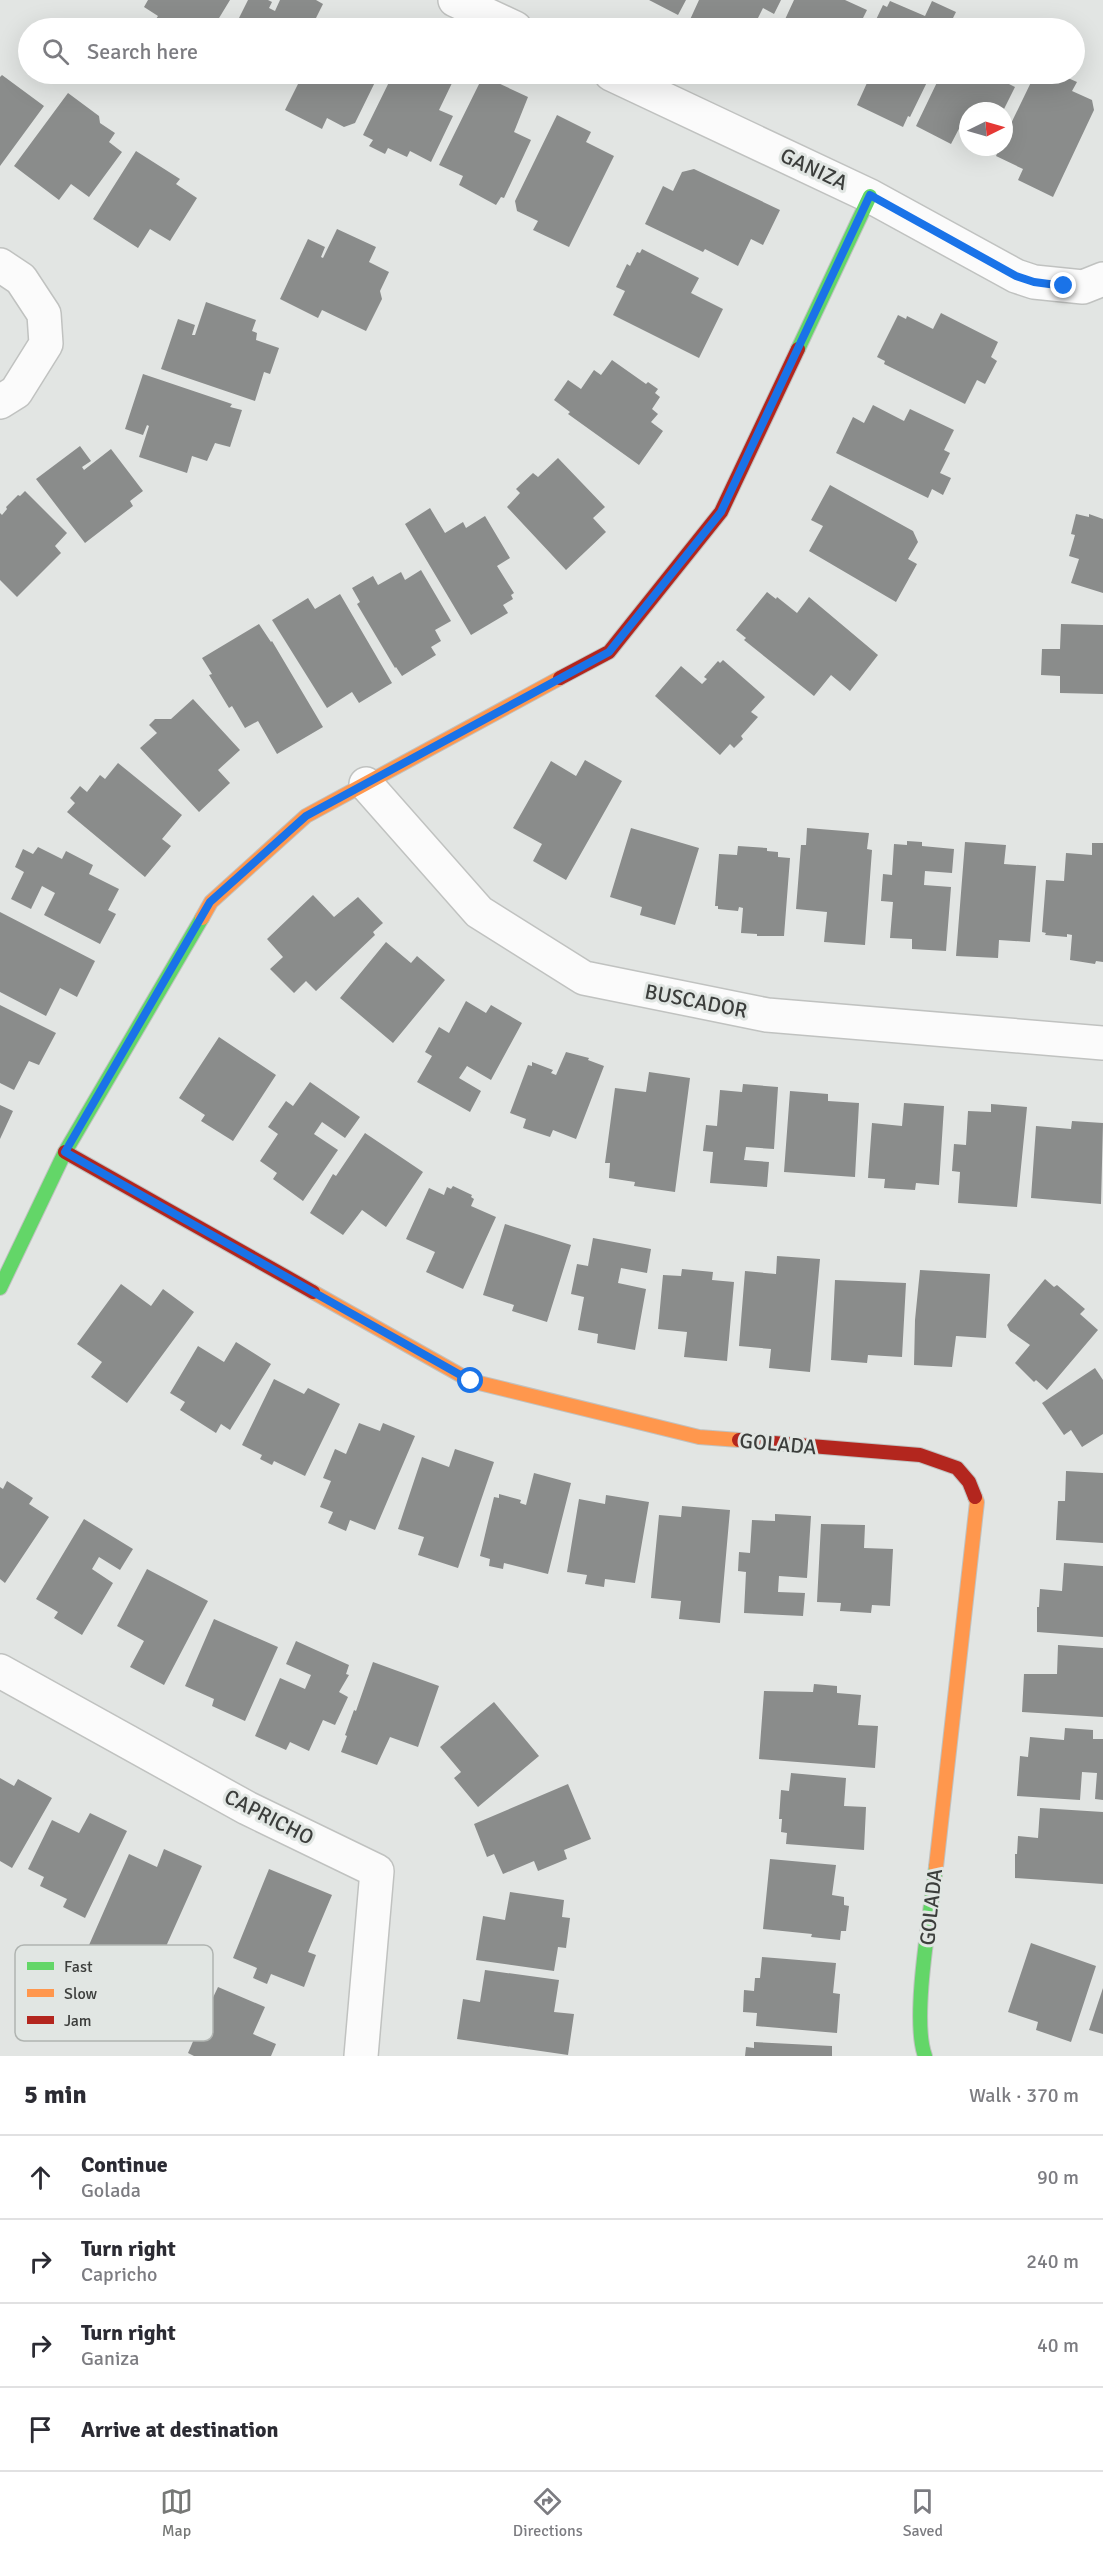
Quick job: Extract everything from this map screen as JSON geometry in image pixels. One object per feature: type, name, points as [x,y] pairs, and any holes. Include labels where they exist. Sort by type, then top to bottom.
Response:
[{"type":"street","points":[[455,0],[494,18]]},
{"type":"street","name":"GANIZA","points":[[632,84],[870,195],[1016,276],[1034,282],[1093,283]]},
{"type":"street","points":[[0,1288],[65,1152],[210,902],[306,816],[609,652],[721,512],[870,195]]},
{"type":"street","points":[[0,266],[21,279],[44,314],[46,344],[16,392],[0,402]]},
{"type":"street","name":"BUSCADOR","points":[[366,784],[479,912],[584,978],[767,1015],[1103,1043]]},
{"type":"street","name":"GOLADA","points":[[65,1152],[471,1381],[699,1437],[920,1455],[957,1468],[969,1482],[977,1502],[921,1998],[922,2048],[926,2056]]},
{"type":"street","name":"CAPRICHO","points":[[0,1671],[247,1808],[377,1871],[361,2056]]},
{"type":"building","points":[[148,0],[230,0],[219,18],[157,18],[158,16],[144,7]]},
{"type":"building","points":[[248,0],[268,0],[272,2],[269,8],[275,11],[280,0],[316,0],[323,4],[316,18],[239,18]]},
{"type":"building","points":[[649,0],[686,0],[678,15]]},
{"type":"building","points":[[699,0],[781,0],[774,14],[763,8],[758,18],[691,18]]},
{"type":"building","points":[[794,0],[845,0],[867,10],[863,18],[786,18]]},
{"type":"building","points":[[890,1],[925,16],[932,1],[956,12],[953,18],[877,18],[883,5],[887,7]]},
{"type":"building","points":[[2,75],[44,106],[0,166],[0,77]]},
{"type":"building","points":[[298,84],[374,84],[355,123],[344,127],[327,118],[322,129],[285,110]]},
{"type":"building","points":[[388,84],[452,84],[439,110],[453,116],[431,162],[410,151],[407,157],[388,148],[385,154],[369,146],[373,140],[363,135]]},
{"type":"building","points":[[479,84],[500,84],[528,97],[514,132],[531,140],[504,198],[501,197],[496,205],[459,185],[463,176],[439,165]]},
{"type":"building","points":[[866,84],[926,84],[903,127],[857,105]]},
{"type":"building","points":[[936,84],[1009,84],[1015,87],[1008,102],[959,102],[959,129],[951,144],[916,126]]},
{"type":"building","points":[[1030,84],[1076,84],[1072,91],[1092,100],[1094,110],[1053,197],[1018,180],[1023,169],[996,156],[1013,156],[1013,119]]},
{"type":"building","points":[[68,93],[99,116],[100,123],[115,133],[109,142],[122,152],[89,197],[71,184],[59,200],[14,166]]},
{"type":"building","points":[[557,115],[591,132],[586,142],[614,156],[569,247],[533,230],[538,221],[517,211],[515,201]]},
{"type":"building","points":[[136,151],[180,179],[176,184],[197,198],[170,241],[150,229],[138,248],[93,219]]},
{"type":"building","points":[[694,169],[780,210],[763,245],[751,239],[738,266],[705,249],[703,252],[645,224],[663,186],[673,191],[682,172]]},
{"type":"building","points":[[337,229],[376,247],[369,262],[389,272],[380,291],[382,299],[366,331],[322,310],[318,318],[280,299],[308,239],[325,247],[321,257],[323,258]]},
{"type":"building","points":[[642,249],[699,278],[691,293],[723,309],[699,358],[613,315],[625,291],[616,287],[627,264],[630,266],[637,252],[640,253]]},
{"type":"building","points":[[206,302],[256,320],[252,331],[257,333],[256,340],[279,348],[270,374],[264,372],[255,401],[161,369],[178,319],[195,325],[192,335],[195,335]]},
{"type":"building","points":[[941,313],[998,342],[991,357],[997,361],[985,384],[977,380],[965,404],[884,364],[885,361],[877,357],[898,315],[906,319],[907,316],[933,329]]},
{"type":"building","points":[[612,360],[646,384],[648,382],[658,389],[655,393],[660,397],[652,409],[658,414],[651,422],[663,431],[639,465],[568,414],[570,412],[554,400],[568,380],[581,389],[594,370],[601,375]]},
{"type":"building","points":[[143,374],[232,404],[230,407],[242,410],[230,447],[215,443],[207,461],[192,456],[187,473],[139,457],[149,426],[147,425],[143,435],[125,429]]},
{"type":"building","points":[[873,405],[904,421],[910,409],[954,430],[944,450],[950,453],[940,473],[951,478],[943,495],[932,489],[928,498],[836,453],[853,417],[864,423]]},
{"type":"building","points":[[80,446],[91,461],[82,467],[84,470],[111,449],[143,491],[130,501],[133,506],[85,543],[36,479]]},
{"type":"building","points":[[558,458],[605,507],[593,518],[606,532],[566,570],[507,507],[520,493],[516,489],[533,473],[538,477]]},
{"type":"building","points":[[830,485],[913,531],[918,542],[908,559],[917,564],[896,602],[809,551],[823,526],[811,520]]},
{"type":"building","points":[[25,491],[67,533],[55,546],[61,553],[17,597],[0,580],[0,513],[2,515],[6,507]]},
{"type":"building","points":[[430,508],[445,533],[463,522],[466,528],[485,516],[510,558],[497,566],[514,593],[511,595],[513,599],[503,605],[508,613],[471,635],[405,524]]},
{"type":"building","points":[[1076,514],[1089,517],[1089,514],[1103,519],[1103,593],[1071,583],[1079,559],[1069,556],[1075,535],[1071,534]]},
{"type":"building","points":[[421,570],[451,621],[435,630],[441,641],[431,647],[436,655],[402,676],[357,604],[360,602],[352,588],[373,576],[378,585],[401,572],[405,580]]},
{"type":"building","points":[[767,592],[797,613],[809,597],[878,655],[850,691],[831,675],[814,696],[744,640],[746,638],[736,630]]},
{"type":"building","points":[[340,594],[392,683],[359,703],[352,692],[327,708],[272,620],[308,598],[315,609]]},
{"type":"building","points":[[259,624],[272,641],[323,727],[277,754],[258,721],[245,728],[232,706],[229,708],[209,675],[212,674],[202,658]]},
{"type":"building","points":[[1061,624],[1103,625],[1103,694],[1060,693],[1060,676],[1041,675],[1042,649],[1060,649]]},
{"type":"building","points":[[723,660],[765,697],[751,712],[758,717],[741,736],[743,739],[734,748],[730,744],[720,755],[655,696],[681,666],[702,684],[707,679],[704,677],[718,661],[720,663]]},
{"type":"building","points":[[193,699],[240,750],[218,770],[230,783],[199,812],[140,748],[157,733],[149,725],[155,719],[171,719]]},
{"type":"building","points":[[585,760],[622,781],[566,880],[533,861],[542,844],[513,828],[551,761],[576,776]]},
{"type":"building","points":[[118,763],[182,815],[162,839],[171,846],[145,877],[67,812],[75,803],[70,798],[80,786],[87,792],[100,775],[105,779]]},
{"type":"building","points":[[631,828],[699,848],[675,925],[640,915],[642,907],[610,897]]},
{"type":"building","points":[[807,828],[869,833],[867,849],[872,850],[865,945],[824,942],[827,912],[796,909],[801,845],[806,845]]},
{"type":"building","points":[[907,841],[922,842],[922,846],[954,849],[952,873],[925,871],[924,885],[951,887],[946,951],[912,949],[912,939],[890,938],[893,902],[881,901],[883,874],[892,875],[894,844],[907,845]]},
{"type":"building","points":[[965,842],[1006,845],[1004,864],[1036,866],[1030,942],[999,940],[998,958],[956,956]]},
{"type":"building","points":[[1092,843],[1103,843],[1103,962],[1096,961],[1095,964],[1070,960],[1072,935],[1067,934],[1067,937],[1045,935],[1046,933],[1042,932],[1046,880],[1064,881],[1066,853],[1092,855]]},
{"type":"building","points":[[738,846],[767,848],[767,851],[778,852],[778,857],[790,858],[784,936],[757,936],[757,934],[741,933],[743,908],[739,907],[738,911],[718,909],[718,906],[715,906],[719,854],[737,855]]},
{"type":"building","points":[[38,847],[62,859],[66,851],[93,865],[89,874],[119,889],[108,910],[116,914],[100,944],[44,915],[55,893],[42,886],[31,909],[11,899],[24,872],[15,867],[23,849],[33,854]]},
{"type":"building","points":[[313,895],[334,917],[358,897],[383,923],[373,932],[375,935],[316,991],[306,981],[294,993],[270,969],[283,957],[267,939]]},
{"type":"building","points":[[0,912],[95,961],[77,997],[60,988],[46,1016],[0,992]]},
{"type":"building","points":[[386,942],[411,963],[417,956],[445,980],[393,1043],[340,998]]},
{"type":"building","points":[[466,1001],[486,1013],[491,1005],[522,1023],[491,1080],[467,1066],[459,1078],[481,1091],[470,1112],[417,1082],[432,1056],[425,1052],[439,1027],[449,1033]]},
{"type":"building","points":[[0,1005],[56,1033],[39,1065],[29,1061],[14,1090],[0,1083]]},
{"type":"building","points":[[219,1037],[276,1075],[233,1141],[201,1121],[205,1115],[179,1098]]},
{"type":"building","points":[[566,1052],[589,1058],[588,1060],[604,1066],[576,1139],[553,1130],[550,1137],[523,1128],[526,1119],[510,1113],[528,1065],[532,1066],[532,1062],[553,1070],[551,1073],[556,1075]]},
{"type":"building","points":[[649,1072],[690,1078],[675,1192],[634,1186],[635,1182],[609,1178],[610,1163],[605,1163],[615,1088],[646,1092]]},
{"type":"building","points":[[310,1082],[360,1117],[345,1138],[322,1122],[314,1134],[338,1150],[303,1201],[273,1179],[277,1173],[260,1161],[278,1134],[268,1127],[286,1101],[293,1106]]},
{"type":"building","points":[[743,1084],[778,1087],[774,1149],[746,1147],[744,1160],[769,1162],[767,1187],[710,1183],[713,1152],[703,1151],[706,1125],[717,1126],[720,1090],[742,1092]]},
{"type":"building","points":[[790,1091],[828,1094],[828,1101],[859,1103],[855,1177],[784,1172]]},
{"type":"building","points":[[904,1103],[944,1106],[939,1185],[916,1183],[915,1190],[884,1188],[885,1179],[868,1178],[872,1123],[902,1126]]},
{"type":"building","points":[[991,1104],[1027,1107],[1017,1207],[958,1203],[960,1172],[952,1171],[954,1144],[966,1145],[968,1111],[991,1112]]},
{"type":"building","points":[[0,1105],[13,1111],[0,1139]]},
{"type":"building","points":[[1072,1121],[1103,1123],[1101,1204],[1031,1198],[1036,1126],[1071,1129]]},
{"type":"building","points":[[365,1133],[423,1172],[386,1227],[362,1210],[343,1235],[310,1213],[333,1174],[336,1176]]},
{"type":"building","points":[[453,1186],[472,1195],[474,1199],[471,1206],[496,1217],[463,1289],[426,1272],[435,1252],[406,1239],[429,1188],[444,1195],[447,1187],[451,1189]]},
{"type":"building","points":[[505,1224],[571,1245],[547,1322],[512,1311],[514,1305],[483,1295]]},
{"type":"building","points":[[593,1238],[651,1249],[647,1273],[621,1268],[618,1283],[646,1289],[635,1350],[597,1343],[598,1334],[578,1330],[584,1297],[571,1294],[577,1264],[588,1266]]},
{"type":"building","points":[[777,1256],[820,1259],[810,1372],[769,1368],[771,1349],[739,1346],[745,1271],[776,1274]]},
{"type":"building","points":[[682,1269],[713,1272],[712,1280],[734,1282],[727,1361],[684,1357],[687,1332],[658,1329],[663,1275],[681,1276]]},
{"type":"building","points":[[920,1270],[990,1274],[986,1338],[956,1336],[952,1367],[914,1365],[915,1320]]},
{"type":"building","points":[[1045,1279],[1054,1287],[1057,1285],[1085,1309],[1080,1314],[1098,1330],[1047,1390],[1036,1380],[1034,1382],[1015,1363],[1030,1345],[1010,1331],[1007,1325]]},
{"type":"building","points":[[835,1280],[906,1283],[902,1357],[868,1355],[867,1363],[831,1360]]},
{"type":"building","points":[[121,1284],[151,1306],[163,1289],[194,1312],[127,1403],[91,1377],[102,1362],[77,1344]]},
{"type":"building","points":[[236,1342],[271,1364],[230,1430],[221,1424],[216,1433],[180,1410],[185,1402],[170,1393],[198,1346],[224,1362]]},
{"type":"building","points":[[1095,1368],[1103,1380],[1103,1434],[1082,1447],[1071,1430],[1064,1435],[1042,1403]]},
{"type":"building","points":[[274,1379],[304,1394],[308,1388],[340,1404],[305,1476],[274,1461],[272,1465],[260,1459],[262,1455],[242,1445]]},
{"type":"building","points":[[359,1423],[380,1431],[383,1423],[415,1436],[375,1530],[350,1520],[346,1531],[328,1523],[333,1512],[320,1507],[331,1481],[323,1478],[335,1449],[346,1454]]},
{"type":"building","points":[[455,1449],[494,1462],[458,1568],[418,1555],[424,1537],[398,1529],[422,1457],[449,1467]]},
{"type":"building","points":[[1066,1471],[1103,1473],[1103,1543],[1056,1540],[1058,1501],[1065,1501]]},
{"type":"building","points":[[534,1473],[571,1483],[548,1574],[504,1563],[503,1569],[489,1566],[490,1559],[480,1556],[494,1497],[499,1498],[499,1494],[521,1500],[520,1503],[526,1505]]},
{"type":"building","points":[[7,1481],[33,1498],[29,1504],[49,1517],[5,1583],[0,1579],[0,1487],[3,1489]]},
{"type":"building","points":[[606,1495],[649,1502],[635,1583],[605,1579],[604,1587],[585,1584],[587,1575],[567,1572],[579,1499],[605,1504]]},
{"type":"building","points":[[682,1506],[730,1510],[720,1623],[679,1619],[681,1601],[651,1598],[659,1515],[681,1517]]},
{"type":"building","points":[[775,1514],[811,1516],[807,1578],[779,1576],[778,1592],[805,1593],[803,1616],[744,1613],[746,1572],[738,1571],[739,1552],[750,1553],[752,1520],[775,1521]]},
{"type":"building","points":[[84,1519],[133,1549],[120,1570],[99,1557],[92,1569],[113,1583],[82,1635],[54,1618],[58,1612],[36,1599]]},
{"type":"building","points":[[821,1524],[865,1525],[864,1548],[893,1549],[890,1606],[872,1605],[871,1613],[840,1611],[841,1603],[817,1602]]},
{"type":"building","points":[[1064,1563],[1103,1566],[1103,1637],[1037,1632],[1040,1589],[1062,1591]]},
{"type":"building","points":[[147,1569],[208,1601],[164,1685],[130,1667],[144,1641],[117,1626]]},
{"type":"building","points":[[214,1619],[278,1647],[245,1721],[212,1706],[214,1699],[185,1686]]},
{"type":"building","points":[[296,1641],[349,1665],[346,1674],[349,1675],[339,1692],[348,1697],[335,1725],[323,1720],[309,1751],[290,1742],[286,1750],[255,1736],[280,1678],[305,1689],[311,1675],[286,1664]]},
{"type":"building","points":[[1058,1645],[1103,1648],[1103,1717],[1022,1712],[1024,1674],[1057,1674]]},
{"type":"building","points":[[373,1662],[439,1686],[418,1747],[390,1737],[377,1765],[341,1752],[347,1736],[345,1735]]},
{"type":"building","points":[[814,1684],[837,1686],[837,1693],[861,1695],[858,1725],[878,1726],[875,1768],[759,1759],[764,1691],[813,1692]]},
{"type":"building","points":[[494,1702],[539,1756],[478,1807],[454,1778],[461,1772],[440,1747]]},
{"type":"building","points":[[1065,1728],[1093,1730],[1093,1739],[1103,1739],[1103,1800],[1095,1799],[1097,1773],[1082,1772],[1080,1800],[1017,1796],[1020,1756],[1028,1757],[1030,1737],[1064,1740]]},
{"type":"building","points":[[791,1773],[846,1778],[844,1806],[866,1807],[864,1850],[786,1844],[787,1833],[781,1832],[782,1819],[779,1819],[781,1790],[789,1791]]},
{"type":"building","points":[[0,1778],[14,1786],[18,1779],[52,1798],[12,1868],[0,1861]]},
{"type":"building","points":[[568,1784],[591,1839],[564,1850],[567,1859],[538,1871],[534,1861],[503,1874],[494,1854],[487,1857],[474,1824]]},
{"type":"building","points":[[1040,1808],[1103,1812],[1103,1884],[1015,1878],[1018,1836],[1038,1838]]},
{"type":"building","points":[[90,1813],[127,1831],[85,1918],[63,1907],[67,1899],[40,1886],[44,1877],[28,1869],[52,1820],[79,1833]]},
{"type":"building","points":[[164,1849],[202,1866],[167,1945],[89,1945],[129,1854],[157,1867]]},
{"type":"building","points":[[770,1859],[836,1865],[832,1895],[844,1897],[844,1905],[849,1906],[846,1931],[841,1931],[840,1940],[811,1937],[812,1934],[763,1929]]},
{"type":"building","points":[[269,1869],[332,1895],[308,1952],[316,1955],[304,1987],[271,1974],[267,1984],[253,1978],[257,1968],[233,1958]]},
{"type":"building","points":[[510,1892],[564,1900],[562,1917],[570,1918],[566,1948],[558,1947],[554,1971],[476,1960],[483,1916],[505,1920]]},
{"type":"building","points":[[1031,1943],[1096,1966],[1071,2042],[1036,2030],[1038,2022],[1008,2012]]},
{"type":"building","points":[[762,1957],[836,1963],[833,1993],[840,1994],[837,2033],[756,2026],[757,2013],[743,2012],[744,1990],[754,1991],[755,1978],[760,1978]]},
{"type":"building","points":[[485,1970],[559,1980],[554,2012],[574,2014],[568,2055],[457,2039],[463,1999],[480,2002]]},
{"type":"building","points":[[218,1987],[265,2007],[253,2034],[276,2044],[271,2056],[194,2056],[188,2053],[193,2041],[213,2041],[213,1998]]},
{"type":"building","points":[[1103,1988],[1103,2034],[1089,2030]]},
{"type":"building","points":[[754,2042],[832,2046],[832,2056],[745,2056],[746,2047],[754,2048]]},
{"type":"traffic: fast","points":[[798,349],[870,196]]},
{"type":"traffic: fast","points":[[0,1288],[65,1152],[202,918]]},
{"type":"traffic: fast","points":[[925,2056],[921,2039],[921,1992],[936,1867]]},
{"type":"traffic: slow","points":[[202,918],[211,902],[306,816],[560,678]]},
{"type":"traffic: slow","points":[[313,1292],[471,1381],[699,1437],[739,1440]]},
{"type":"traffic: slow","points":[[936,1867],[977,1502],[975,1497]]},
{"type":"traffic: jam","points":[[560,678],[609,652],[721,512],[798,349]]},
{"type":"traffic: jam","points":[[65,1152],[313,1292]]},
{"type":"traffic: jam","points":[[739,1440],[920,1455],[957,1468],[969,1482],[975,1497]]},
{"type":"route","points":[[471,1381],[65,1152],[210,902],[306,816],[609,652],[721,512],[870,195],[1016,276],[1034,282],[1064,286]]}]
